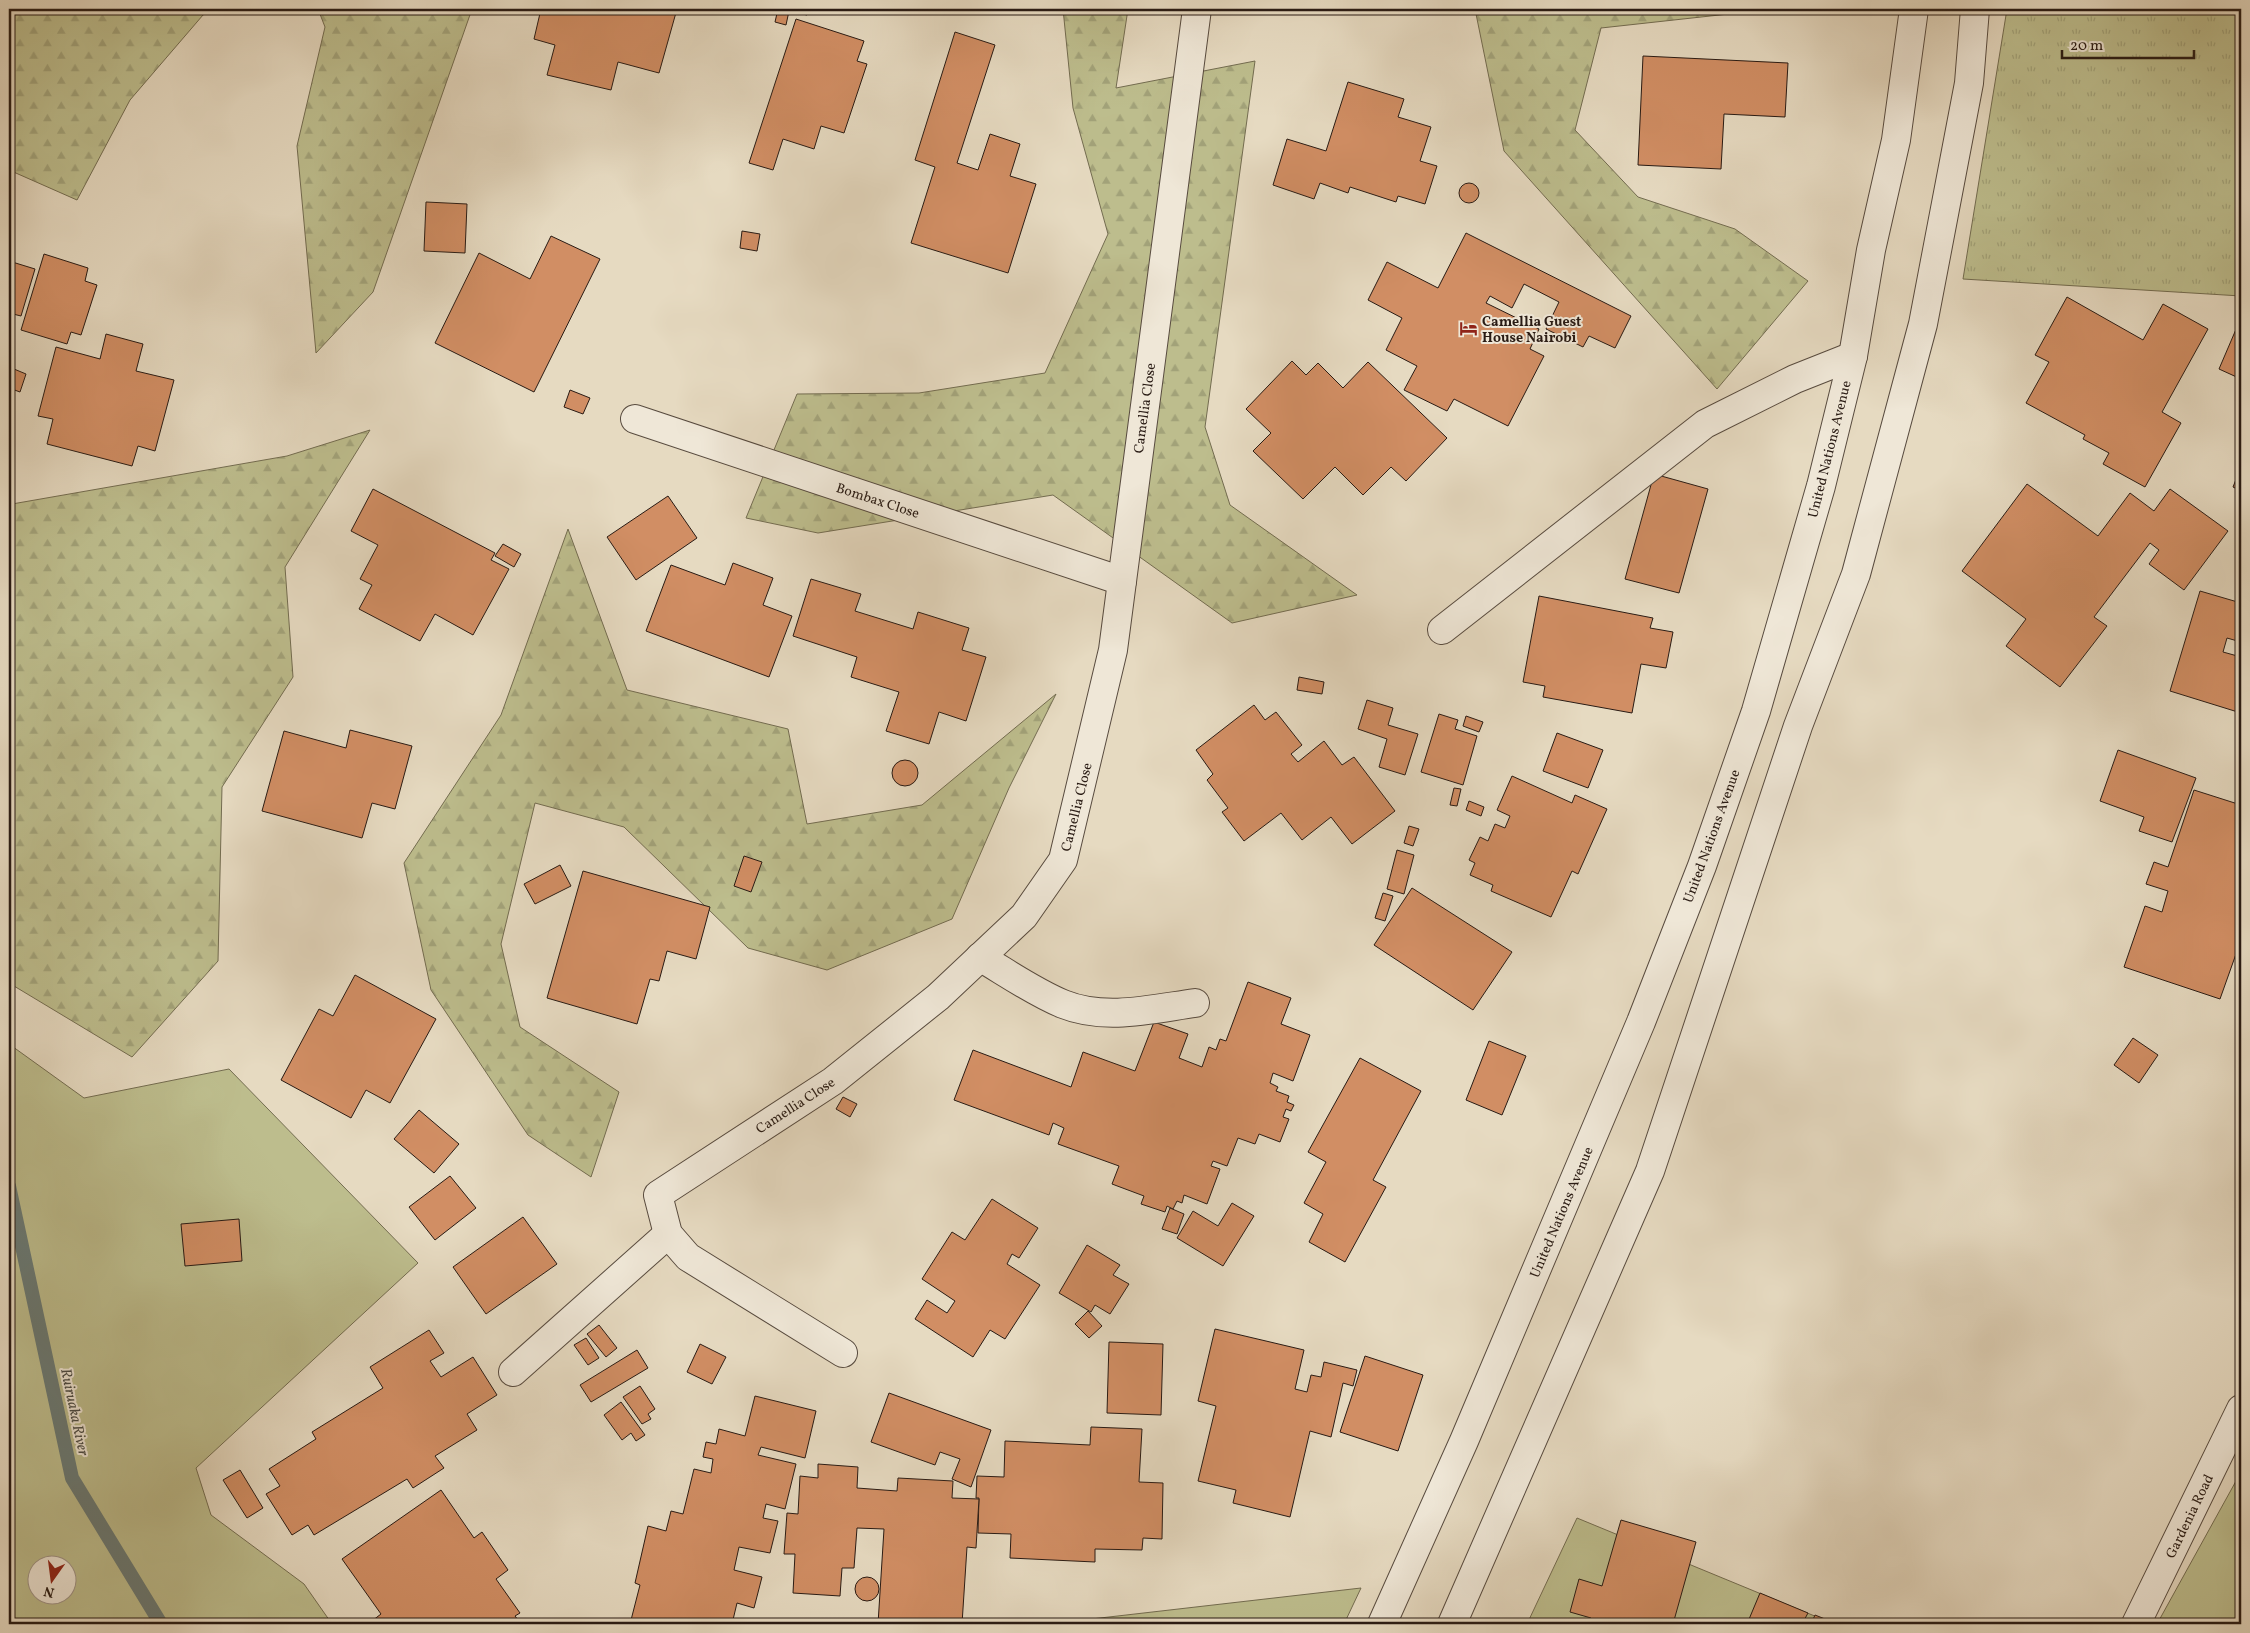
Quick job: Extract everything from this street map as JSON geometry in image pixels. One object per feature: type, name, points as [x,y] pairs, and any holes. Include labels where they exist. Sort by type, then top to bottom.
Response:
[{"type":"street","name":"Camellia Close","points":[[843,1353],[688,1257],[668,1234],[658,1195],[833,1081],[938,997],[1024,916],[1063,860],[1113,650],[1197,9]]},
{"type":"street","name":"United Nations Avenue","points":[[1382,1624],[1464,1441],[1641,1022],[1702,866],[1761,692],[1821,486],[1852,356],[1872,250],[1896,140],[1914,9]]},
{"type":"street","points":[[1452,1624],[1650,1171],[1798,726],[1856,574],[1923,324],[1968,83],[1975,9]]},
{"type":"street","points":[[1442,630],[1705,424],[1795,379],[1852,356]]},
{"type":"street","name":"Bombax Close","points":[[635,419],[1122,581]]},
{"type":"street","points":[[980,957],[1057,1001],[1091,1011],[1123,1012],[1195,1002]]},
{"type":"street","points":[[513,1372],[668,1234]]},
{"type":"street","name":"Gardenia Road","points":[[2136,1624],[2241,1409]]},
{"type":"green space","points":[[9,9],[211,9],[203,15],[130,100],[77,200],[9,170]]},
{"type":"green space","points":[[318,9],[472,9],[373,292],[316,353],[297,146],[325,27]]},
{"type":"green space","points":[[1063,9],[1128,9],[1116,88],[1255,61],[1205,427],[1230,505],[1357,595],[1232,623],[1053,495],[818,533],[746,518],[797,394],[919,393],[1045,373],[1108,234],[1073,108]]},
{"type":"green space","points":[[1475,9],[1774,9],[1601,28],[1575,130],[1638,197],[1735,229],[1808,281],[1717,389],[1504,151]]},
{"type":"green space","points":[[2007,9],[2241,9],[2241,296],[1963,279]]},
{"type":"green space","points":[[370,430],[285,567],[293,677],[222,787],[218,961],[132,1057],[9,983],[9,501],[12,504],[287,456]]},
{"type":"green space","points":[[568,529],[627,690],[788,729],[807,824],[922,805],[1056,694],[1009,788],[952,919],[827,970],[748,948],[624,827],[535,803],[501,944],[520,1027],[619,1092],[591,1177],[528,1135],[431,990],[404,863],[501,715]]},
{"type":"green space","points":[[9,1044],[84,1098],[229,1069],[418,1263],[196,1468],[211,1515],[304,1584],[332,1624],[9,1624]]},
{"type":"green space","points":[[2241,1472],[2241,1624],[2157,1624]]},
{"type":"green space","points":[[1577,1518],[1834,1624],[1527,1624]]},
{"type":"green space","points":[[1361,1588],[1344,1624],[1048,1624]]},
{"type":"building","points":[[541,9],[677,9],[659,73],[618,62],[611,90],[547,75],[555,45],[534,39]]},
{"type":"building","points":[[778,9],[808,9],[807,15],[789,11],[786,25],[775,22]]},
{"type":"building","points":[[796,19],[864,41],[857,61],[867,64],[844,133],[821,126],[814,149],[783,139],[773,170],[749,163]]},
{"type":"building","points":[[955,32],[995,45],[957,163],[978,170],[990,134],[1020,144],[1010,176],[1036,184],[1008,273],[911,243],[935,167],[915,160]]},
{"type":"building","points":[[1643,56],[1788,63],[1785,117],[1724,114],[1721,169],[1638,165]]},
{"type":"building","points":[[1348,82],[1404,99],[1398,117],[1431,127],[1420,161],[1437,166],[1425,204],[1398,196],[1396,202],[1350,187],[1348,193],[1320,183],[1314,199],[1273,185],[1287,139],[1326,151]]},
{"type":"building","points":[[1469,183],[1476,186],[1479,193],[1476,200],[1469,203],[1462,200],[1459,193],[1462,186]]},
{"type":"building","points":[[426,202],[467,204],[465,253],[424,251]]},
{"type":"building","points":[[742,231],[760,234],[757,251],[740,248]]},
{"type":"building","name":"Camellia Guest House Nairobi","points":[[1466,233],[1631,316],[1615,348],[1589,336],[1583,347],[1546,329],[1559,302],[1524,284],[1512,308],[1490,296],[1486,303],[1539,329],[1530,349],[1544,356],[1508,426],[1454,399],[1447,411],[1404,390],[1417,366],[1386,350],[1402,318],[1368,300],[1387,262],[1438,288]]},
{"type":"building","points":[[551,236],[600,259],[534,392],[435,343],[479,253],[530,279]]},
{"type":"building","points":[[44,254],[88,268],[85,281],[97,285],[81,335],[71,332],[67,344],[21,330]]},
{"type":"building","points":[[9,261],[35,269],[21,316],[9,313]]},
{"type":"building","points":[[2067,297],[2143,340],[2163,304],[2208,329],[2162,412],[2181,423],[2145,487],[2103,464],[2109,453],[2083,439],[2085,435],[2026,403],[2049,362],[2035,355]]},
{"type":"building","points":[[2237,327],[2241,329],[2241,379],[2219,369]]},
{"type":"building","points":[[106,334],[143,344],[136,371],[174,380],[155,451],[138,446],[132,466],[47,444],[53,419],[38,416],[56,347],[100,359]]},
{"type":"building","points":[[1292,361],[1306,375],[1318,363],[1343,388],[1368,362],[1447,438],[1406,481],[1391,467],[1363,495],[1335,467],[1303,499],[1253,451],[1271,433],[1246,409]]},
{"type":"building","points":[[14,369],[26,374],[20,392],[9,388]]},
{"type":"building","points":[[570,390],[590,398],[583,414],[564,407]]},
{"type":"building","points":[[2241,467],[2241,491],[2233,487]]},
{"type":"building","points":[[1654,474],[1708,489],[1679,593],[1625,579]]},
{"type":"building","points":[[2027,484],[2098,536],[2130,493],[2154,511],[2170,489],[2228,531],[2184,590],[2149,564],[2159,550],[2150,543],[2094,617],[2107,626],[2060,687],[2006,646],[2026,619],[1962,571]]},
{"type":"building","points":[[373,489],[495,553],[491,560],[509,569],[473,635],[435,614],[420,641],[359,609],[372,585],[360,579],[378,545],[351,531]]},
{"type":"building","points":[[668,496],[697,538],[636,580],[607,537]]},
{"type":"building","points":[[503,544],[521,554],[514,567],[495,556]]},
{"type":"building","points":[[733,563],[773,578],[763,605],[792,616],[769,677],[646,631],[671,565],[725,585]]},
{"type":"building","points":[[811,579],[861,594],[855,611],[913,629],[918,612],[969,628],[962,650],[986,657],[966,721],[939,712],[929,744],[886,731],[899,692],[851,677],[857,657],[793,636]]},
{"type":"building","points":[[2200,591],[2241,603],[2241,642],[2227,638],[2223,652],[2241,657],[2241,713],[2170,691]]},
{"type":"building","points":[[1539,596],[1653,618],[1650,628],[1673,632],[1666,668],[1641,664],[1632,713],[1543,697],[1545,686],[1523,682]]},
{"type":"building","points":[[1299,677],[1324,682],[1322,694],[1297,690]]},
{"type":"building","points":[[1367,700],[1393,708],[1388,725],[1418,734],[1405,775],[1379,767],[1387,739],[1358,729]]},
{"type":"building","points":[[1254,705],[1265,720],[1276,712],[1302,745],[1291,754],[1298,762],[1324,741],[1342,765],[1354,757],[1395,811],[1352,844],[1331,817],[1302,840],[1281,813],[1244,841],[1222,812],[1228,808],[1207,780],[1213,774],[1196,750]]},
{"type":"building","points":[[1439,714],[1458,720],[1455,729],[1477,736],[1463,785],[1421,772]]},
{"type":"building","points":[[1466,716],[1483,722],[1479,732],[1463,726]]},
{"type":"building","points":[[350,730],[412,746],[395,809],[372,803],[362,838],[262,811],[284,731],[346,748]]},
{"type":"building","points":[[1557,733],[1603,750],[1588,788],[1543,771]]},
{"type":"building","points":[[2118,750],[2196,778],[2172,842],[2139,831],[2144,817],[2100,801]]},
{"type":"building","points":[[905,760],[914,764],[918,773],[914,782],[905,786],[896,782],[892,773],[896,764]]},
{"type":"building","points":[[1512,776],[1572,803],[1575,795],[1607,809],[1578,874],[1572,871],[1551,917],[1491,891],[1493,885],[1470,875],[1475,863],[1469,860],[1480,837],[1488,841],[1495,824],[1505,828],[1510,816],[1497,810]]},
{"type":"building","points":[[1454,788],[1461,789],[1457,806],[1450,805]]},
{"type":"building","points":[[2194,790],[2241,805],[2241,956],[2236,954],[2220,999],[2124,967],[2145,906],[2162,912],[2168,891],[2146,884],[2154,862],[2168,867]]},
{"type":"building","points":[[1469,801],[1484,807],[1481,816],[1466,810]]},
{"type":"building","points":[[1409,826],[1419,829],[1413,846],[1404,843]]},
{"type":"building","points":[[1397,850],[1414,855],[1404,894],[1387,889]]},
{"type":"building","points":[[744,856],[762,862],[751,892],[734,886]]},
{"type":"building","points":[[560,865],[571,886],[535,904],[524,884]]},
{"type":"building","points":[[583,871],[710,907],[696,959],[667,951],[659,981],[650,979],[637,1024],[547,998]]},
{"type":"building","points":[[1412,888],[1512,952],[1473,1010],[1374,945]]},
{"type":"building","points":[[1383,893],[1393,896],[1385,921],[1375,918]]},
{"type":"building","points":[[355,975],[436,1019],[390,1103],[366,1090],[351,1118],[281,1080],[319,1009],[333,1016]]},
{"type":"building","points":[[1248,982],[1291,998],[1281,1024],[1310,1035],[1293,1081],[1273,1073],[1270,1083],[1278,1087],[1276,1091],[1289,1096],[1287,1102],[1294,1105],[1291,1111],[1286,1109],[1283,1117],[1289,1119],[1280,1142],[1259,1134],[1255,1144],[1238,1138],[1227,1166],[1213,1161],[1211,1166],[1220,1169],[1207,1204],[1184,1195],[1182,1203],[1177,1201],[1173,1209],[1167,1206],[1165,1212],[1141,1204],[1144,1196],[1112,1184],[1119,1166],[1058,1144],[1064,1128],[1053,1123],[1049,1135],[954,1100],[973,1050],[1071,1087],[1083,1052],[1135,1071],[1154,1022],[1188,1034],[1179,1058],[1202,1067],[1209,1047],[1216,1050],[1220,1039],[1226,1041]]},
{"type":"building","points":[[2133,1038],[2158,1055],[2139,1083],[2114,1065]]},
{"type":"building","points":[[1489,1041],[1526,1056],[1502,1115],[1466,1100]]},
{"type":"building","points":[[1360,1058],[1421,1091],[1373,1180],[1386,1187],[1345,1262],[1309,1242],[1323,1214],[1304,1203],[1326,1162],[1308,1152]]},
{"type":"building","points":[[843,1097],[857,1104],[850,1117],[836,1109]]},
{"type":"building","points":[[419,1110],[459,1144],[434,1173],[394,1139]]},
{"type":"building","points":[[450,1176],[476,1208],[435,1240],[409,1207]]},
{"type":"building","points":[[992,1199],[1038,1228],[1019,1258],[1012,1254],[1007,1264],[1040,1285],[1005,1339],[990,1330],[973,1357],[915,1319],[927,1300],[947,1313],[955,1301],[922,1279],[952,1232],[965,1240]]},
{"type":"building","points":[[1232,1203],[1254,1216],[1223,1266],[1177,1238],[1193,1211],[1218,1226]]},
{"type":"building","points":[[1170,1208],[1184,1214],[1177,1234],[1162,1229]]},
{"type":"building","points":[[523,1217],[557,1264],[486,1314],[453,1267]]},
{"type":"building","points":[[239,1219],[242,1261],[185,1266],[181,1224]]},
{"type":"building","points":[[1087,1245],[1120,1265],[1113,1275],[1129,1284],[1110,1314],[1095,1305],[1091,1312],[1059,1293]]},
{"type":"building","points":[[1088,1311],[1102,1326],[1089,1338],[1075,1324]]},
{"type":"building","points":[[599,1325],[617,1348],[606,1357],[587,1334]]},
{"type":"building","points":[[1215,1329],[1304,1350],[1295,1389],[1307,1392],[1311,1375],[1321,1377],[1324,1362],[1357,1370],[1353,1386],[1343,1383],[1331,1437],[1310,1431],[1290,1517],[1233,1503],[1236,1490],[1198,1481],[1216,1406],[1198,1401]]},
{"type":"building","points":[[429,1330],[444,1353],[430,1361],[441,1377],[473,1357],[497,1395],[467,1414],[477,1430],[435,1456],[444,1468],[413,1488],[407,1479],[314,1535],[308,1525],[292,1535],[266,1494],[280,1486],[269,1469],[316,1439],[312,1432],[383,1388],[370,1367]]},
{"type":"building","points":[[586,1338],[599,1358],[588,1365],[574,1345]]},
{"type":"building","points":[[1109,1342],[1163,1344],[1161,1415],[1107,1413]]},
{"type":"building","points":[[700,1344],[726,1357],[712,1384],[687,1372]]},
{"type":"building","points":[[637,1350],[648,1368],[591,1402],[580,1385]]},
{"type":"building","points":[[1365,1356],[1423,1375],[1398,1451],[1340,1432]]},
{"type":"building","points":[[640,1386],[655,1409],[648,1414],[651,1419],[642,1424],[623,1397]]},
{"type":"building","points":[[889,1393],[991,1430],[971,1487],[952,1479],[960,1459],[940,1452],[935,1465],[871,1442]]},
{"type":"building","points":[[755,1396],[816,1411],[805,1458],[761,1447],[758,1455],[796,1464],[785,1509],[766,1504],[763,1518],[778,1521],[770,1553],[739,1547],[734,1570],[762,1577],[754,1608],[737,1603],[732,1624],[630,1624],[640,1585],[635,1583],[648,1526],[666,1531],[671,1511],[683,1514],[694,1469],[711,1473],[713,1459],[703,1457],[706,1442],[716,1444],[719,1429],[745,1436]]},
{"type":"building","points":[[621,1402],[645,1435],[636,1441],[631,1433],[622,1440],[604,1415]]},
{"type":"building","points":[[1091,1427],[1142,1429],[1139,1482],[1163,1483],[1162,1539],[1143,1538],[1142,1550],[1095,1549],[1095,1562],[1010,1558],[1011,1534],[978,1533],[979,1498],[976,1498],[977,1476],[1004,1477],[1005,1441],[1090,1445]]},
{"type":"building","points":[[818,1464],[858,1467],[857,1488],[897,1491],[898,1478],[953,1481],[952,1498],[979,1499],[976,1548],[967,1547],[962,1624],[878,1624],[884,1529],[857,1528],[854,1568],[842,1568],[840,1596],[793,1593],[795,1554],[784,1554],[787,1513],[798,1514],[800,1476],[818,1478]]},
{"type":"building","points":[[240,1470],[263,1508],[247,1518],[223,1480]]},
{"type":"building","points":[[441,1490],[474,1538],[482,1532],[508,1570],[496,1579],[520,1613],[515,1616],[521,1624],[368,1624],[381,1614],[342,1559]]},
{"type":"building","points":[[1621,1520],[1696,1542],[1673,1624],[1589,1624],[1591,1618],[1570,1612],[1579,1579],[1602,1586]]},
{"type":"building","points":[[867,1577],[875,1581],[879,1589],[875,1597],[867,1601],[859,1597],[855,1589],[859,1581]]},
{"type":"building","points":[[1760,1593],[1808,1613],[1802,1624],[1747,1624]]},
{"type":"building","points":[[1815,1615],[1835,1623],[1835,1624],[1811,1624]]},
{"type":"waterway","name":"Ruiruaka River","points":[[9,1186],[72,1478],[161,1624]]},
{"type":"place","name":"Camellia Guest House Nairobi","points":[[1468,329]]}]
